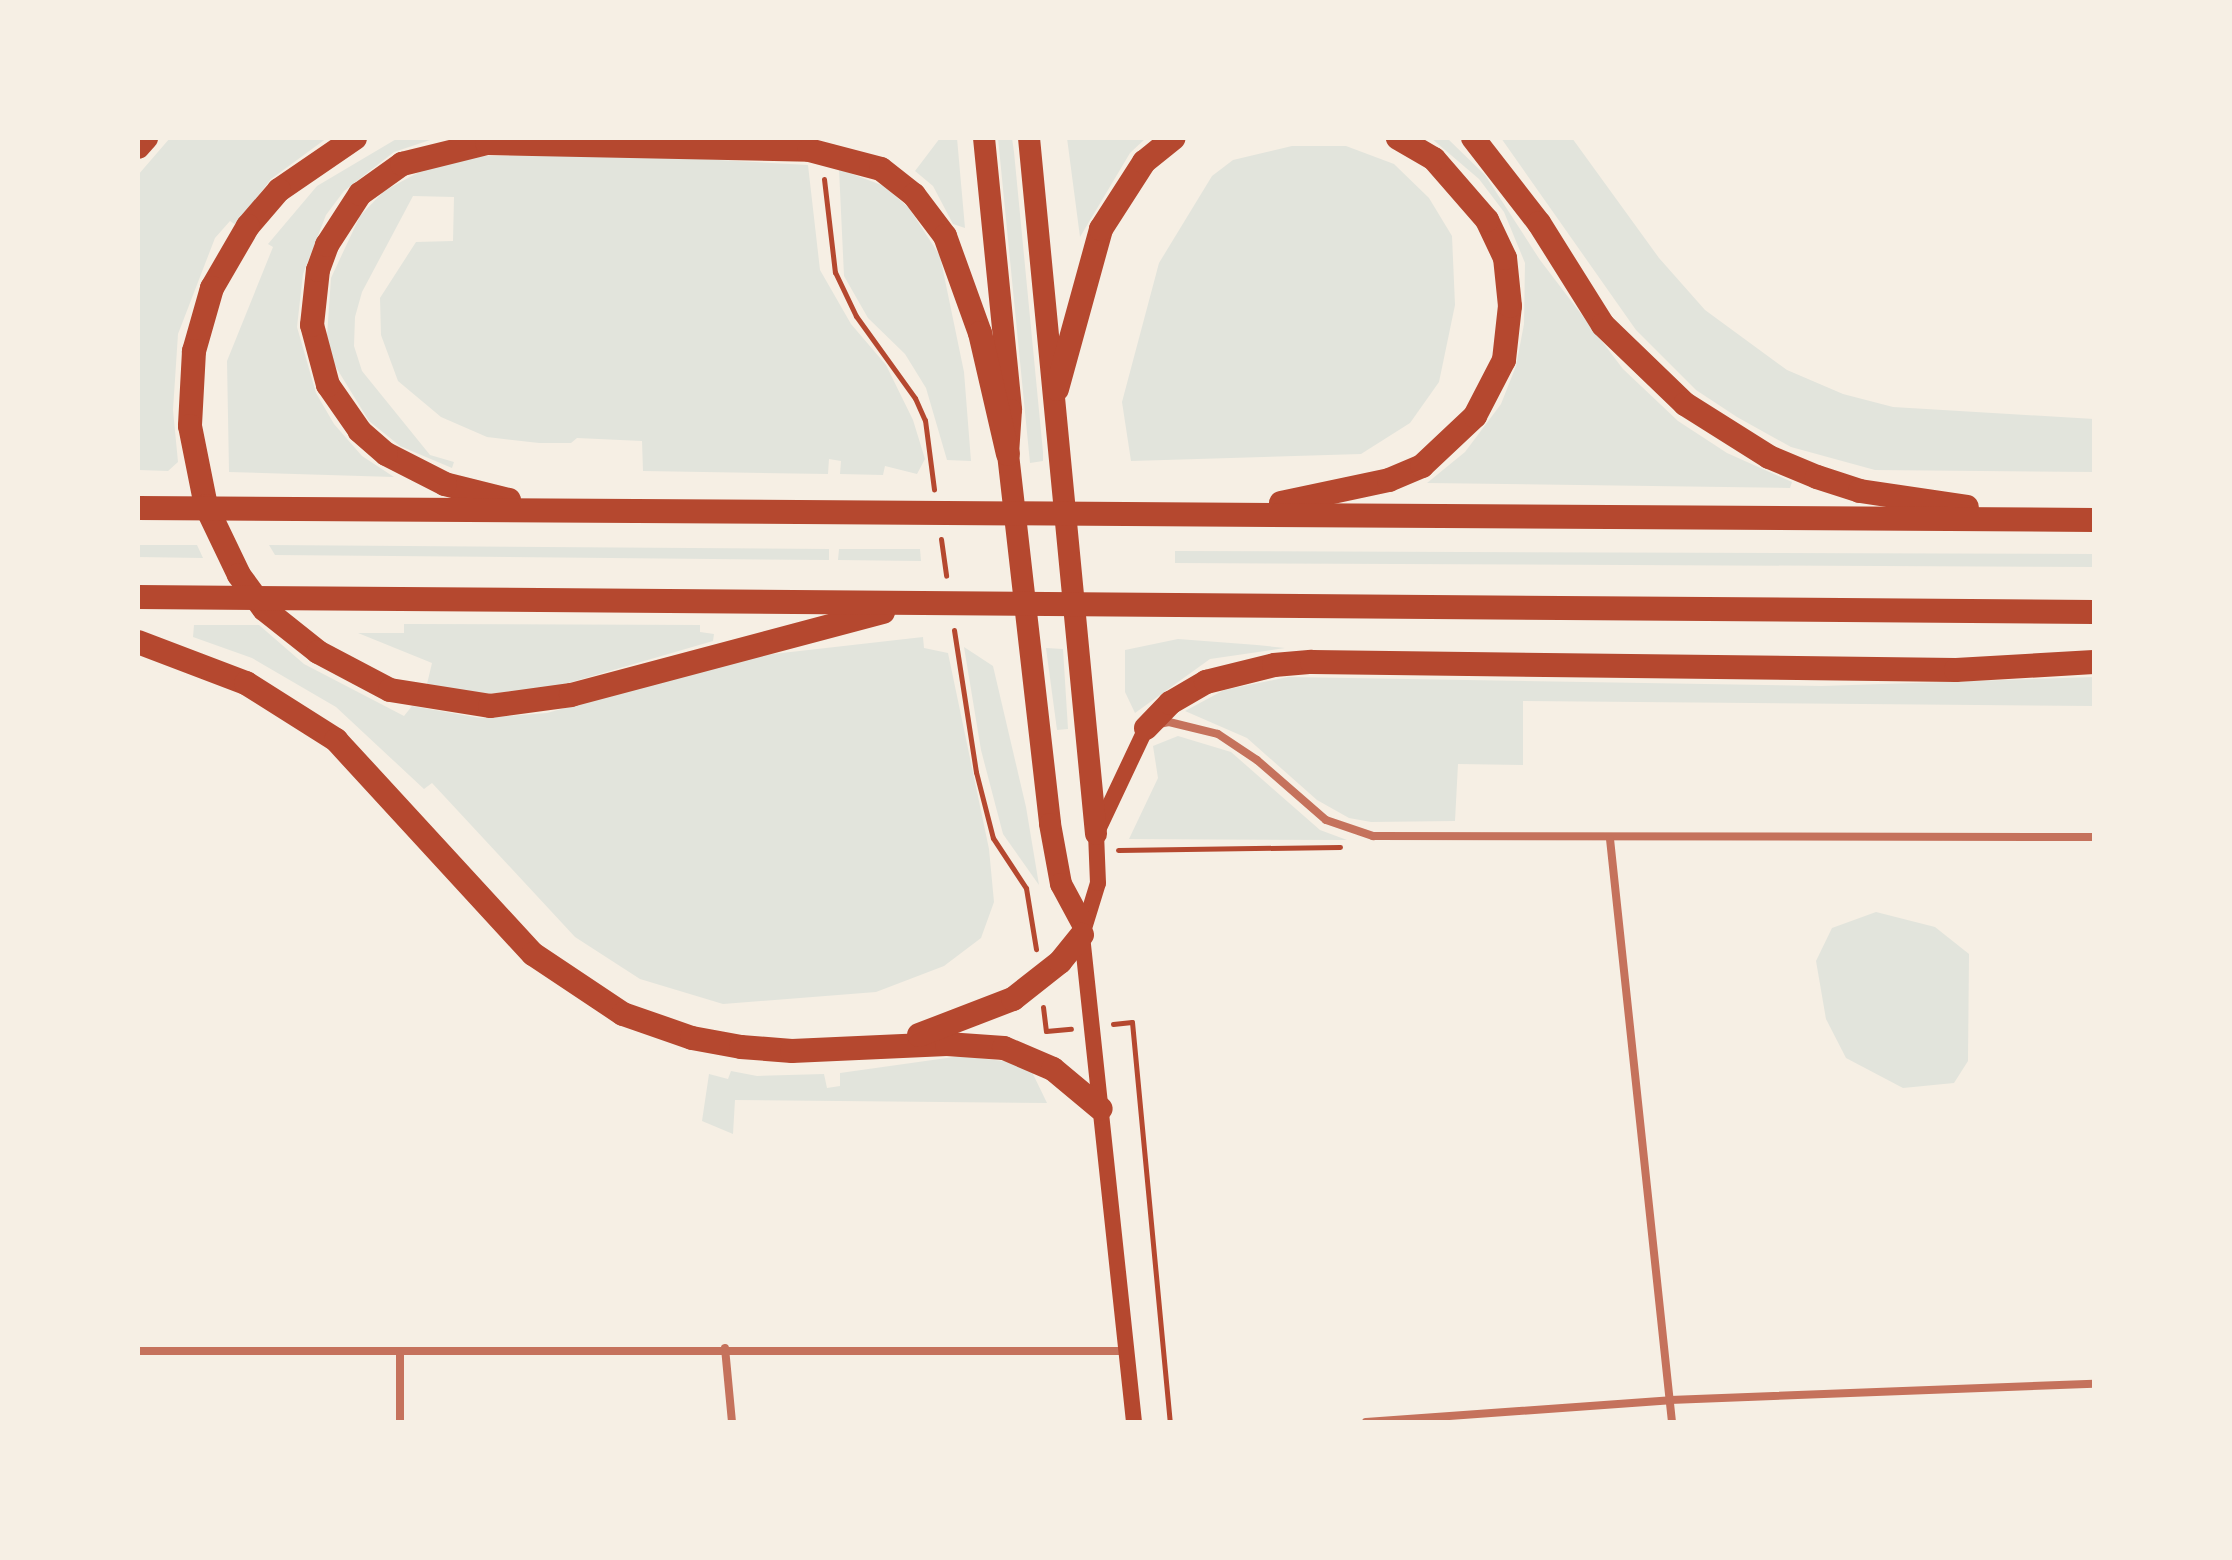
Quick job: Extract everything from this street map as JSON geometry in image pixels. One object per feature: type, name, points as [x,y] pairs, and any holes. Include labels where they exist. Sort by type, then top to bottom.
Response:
[{"type":"highway","points":[[138,147],[146,138]]},
{"type":"highway","points":[[355,138],[279,190],[248,226],[212,288],[192,362],[190,426],[206,506],[239,575],[264,609],[293,633],[356,675],[390,690],[457,704],[523,705],[921,603]]},
{"type":"highway","points":[[984,138],[1011,410],[1008,454]]},
{"type":"highway","points":[[1029,138],[1057,389],[1096,834]]},
{"type":"highway","points":[[1057,389],[1101,229],[1144,162],[1174,138]]},
{"type":"highway","points":[[1174,515],[1306,500],[1389,480],[1422,466],[1475,416],[1504,360],[1510,306],[1505,258],[1487,220],[1461,184],[1434,159],[1398,138]]},
{"type":"highway","points":[[1473,138],[1539,223],[1603,325],[1657,382],[1723,431],[1769,457],[1860,491],[2048,520]]},
{"type":"highway","points":[[579,511],[477,493],[406,466],[360,431],[328,385],[316,354],[312,325],[318,270],[342,217],[360,194],[402,164],[457,147],[534,143],[809,150],[881,169],[914,195],[945,236],[980,333],[1008,454],[1050,824],[1061,884],[1082,929],[1060,962],[1013,999],[956,1025],[878,1047]]},
{"type":"highway","points":[[138,508],[2094,520]]},
{"type":"highway","points":[[138,597],[2094,612]]},
{"type":"highway","points":[[138,642],[246,683],[336,740],[404,808],[510,932],[586,994],[655,1027],[741,1047],[792,1051],[947,1044],[1020,1052],[1053,1069],[1101,1109]]},
{"type":"highway","points":[[1146,728],[1170,703],[1206,682],[1274,665],[1312,662],[1956,670],[2094,662]]},
{"type":"main road","points":[[1134,1422],[1082,929],[1098,883],[1096,834],[1146,728]]},
{"type":"street","points":[[1146,728],[1169,722],[1218,734],[1257,760],[1301,802],[1357,833],[1610,839],[2094,837]]},
{"type":"street","points":[[1610,839],[1672,1422]]},
{"type":"street","points":[[138,1351],[725,1348],[1126,1351]]},
{"type":"street","points":[[725,1348],[732,1422]]},
{"type":"street","points":[[400,1352],[400,1422]]},
{"type":"street","points":[[1366,1422],[1670,1400],[2094,1384]]},
{"type":"path","points":[[1117,850],[1349,847],[1357,833]]},
{"type":"path","points":[[1132,1022],[1170,1422]]},
{"type":"shaded area","points":[[170,138],[327,138],[271,179],[236,225],[230,221],[215,238],[178,334],[173,410],[178,462],[168,471],[139,470],[138,475],[138,175]]},
{"type":"shaded area","points":[[398,138],[436,138],[394,152],[344,191],[326,215],[303,274],[297,327],[316,393],[334,424],[362,456],[394,477],[229,472],[227,361],[273,247],[268,244],[317,186]]},
{"type":"shaded area","points":[[940,138],[957,138],[965,228],[953,224],[933,186],[915,171]]},
{"type":"shaded area","points":[[998,138],[1012,138],[1014,152],[1043,452],[1043,461],[1030,463]]},
{"type":"shaded area","points":[[1067,138],[1146,138],[1130,153],[1080,237]]},
{"type":"shaded area","points":[[1431,138],[1447,138],[1485,175],[1540,260],[1623,369],[1678,421],[1727,453],[1792,482],[1790,488],[1427,483],[1465,452],[1501,404],[1516,366],[1524,324],[1525,263],[1504,212],[1479,179]]},
{"type":"shaded area","points":[[1501,138],[1572,138],[1659,258],[1705,310],[1787,370],[1843,394],[1893,407],[2094,419],[2094,472],[1875,470],[1791,447],[1737,417],[1696,390],[1636,330]]},
{"type":"shaded area","points":[[1292,146],[1346,146],[1394,164],[1429,198],[1452,236],[1455,305],[1439,382],[1410,423],[1361,454],[1131,461],[1122,402],[1159,263],[1212,176],[1233,160]]},
{"type":"shaded area","points":[[477,156],[645,156],[808,165],[820,270],[851,324],[886,365],[913,420],[925,459],[917,474],[885,466],[883,475],[840,474],[841,461],[829,459],[828,474],[643,471],[642,441],[577,438],[571,443],[539,443],[487,437],[441,417],[398,381],[381,335],[380,298],[416,242],[453,241],[454,197],[413,196],[362,292],[355,317],[354,346],[362,371],[430,455],[454,462],[452,468],[400,446],[369,421],[334,364],[327,336],[331,278],[360,216],[384,191],[434,164]]},
{"type":"shaded area","points":[[839,169],[884,186],[909,208],[940,256],[964,372],[971,461],[947,460],[926,388],[905,354],[868,318],[844,276]]},
{"type":"shaded area","points":[[138,545],[197,545],[203,558],[138,557]]},
{"type":"shaded area","points":[[269,545],[829,549],[829,560],[275,555]]},
{"type":"shaded area","points":[[839,549],[920,549],[921,561],[838,560]]},
{"type":"shaded area","points":[[1175,551],[2094,554],[2094,567],[1175,563]]},
{"type":"shaded area","points":[[404,624],[700,625],[700,632],[714,634],[713,641],[558,686],[478,695],[427,684],[432,663],[358,633],[404,633]]},
{"type":"shaded area","points":[[194,625],[259,625],[304,664],[404,716],[412,706],[480,718],[547,713],[746,657],[923,637],[924,648],[948,653],[989,849],[994,902],[981,938],[944,966],[876,992],[723,1004],[640,979],[575,937],[432,783],[424,789],[336,707],[252,658],[193,637]]},
{"type":"shaded area","points":[[1178,639],[1285,648],[1210,659],[1135,713],[1125,692],[1125,650]]},
{"type":"shaded area","points":[[964,647],[993,666],[1026,807],[1039,885],[1003,834],[981,750]]},
{"type":"shaded area","points":[[1046,648],[1063,649],[1068,729],[1057,730]]},
{"type":"shaded area","points":[[1288,677],[1822,686],[2094,677],[2094,706],[1523,701],[1523,765],[1458,764],[1455,821],[1371,822],[1349,818],[1317,800],[1247,738],[1185,711],[1224,690]]},
{"type":"shaded area","points":[[1178,736],[1231,752],[1320,830],[1347,840],[1129,839],[1158,778],[1153,746]]},
{"type":"shaded area","points":[[1876,912],[1935,927],[1969,954],[1968,1061],[1954,1083],[1903,1088],[1846,1058],[1826,1019],[1816,961],[1832,928]]},
{"type":"shaded area","points":[[961,1056],[1011,1062],[1032,1072],[1047,1103],[735,1100],[733,1134],[702,1121],[709,1074],[728,1079],[731,1071],[757,1076],[824,1074],[827,1088],[840,1086],[840,1073]]}]
